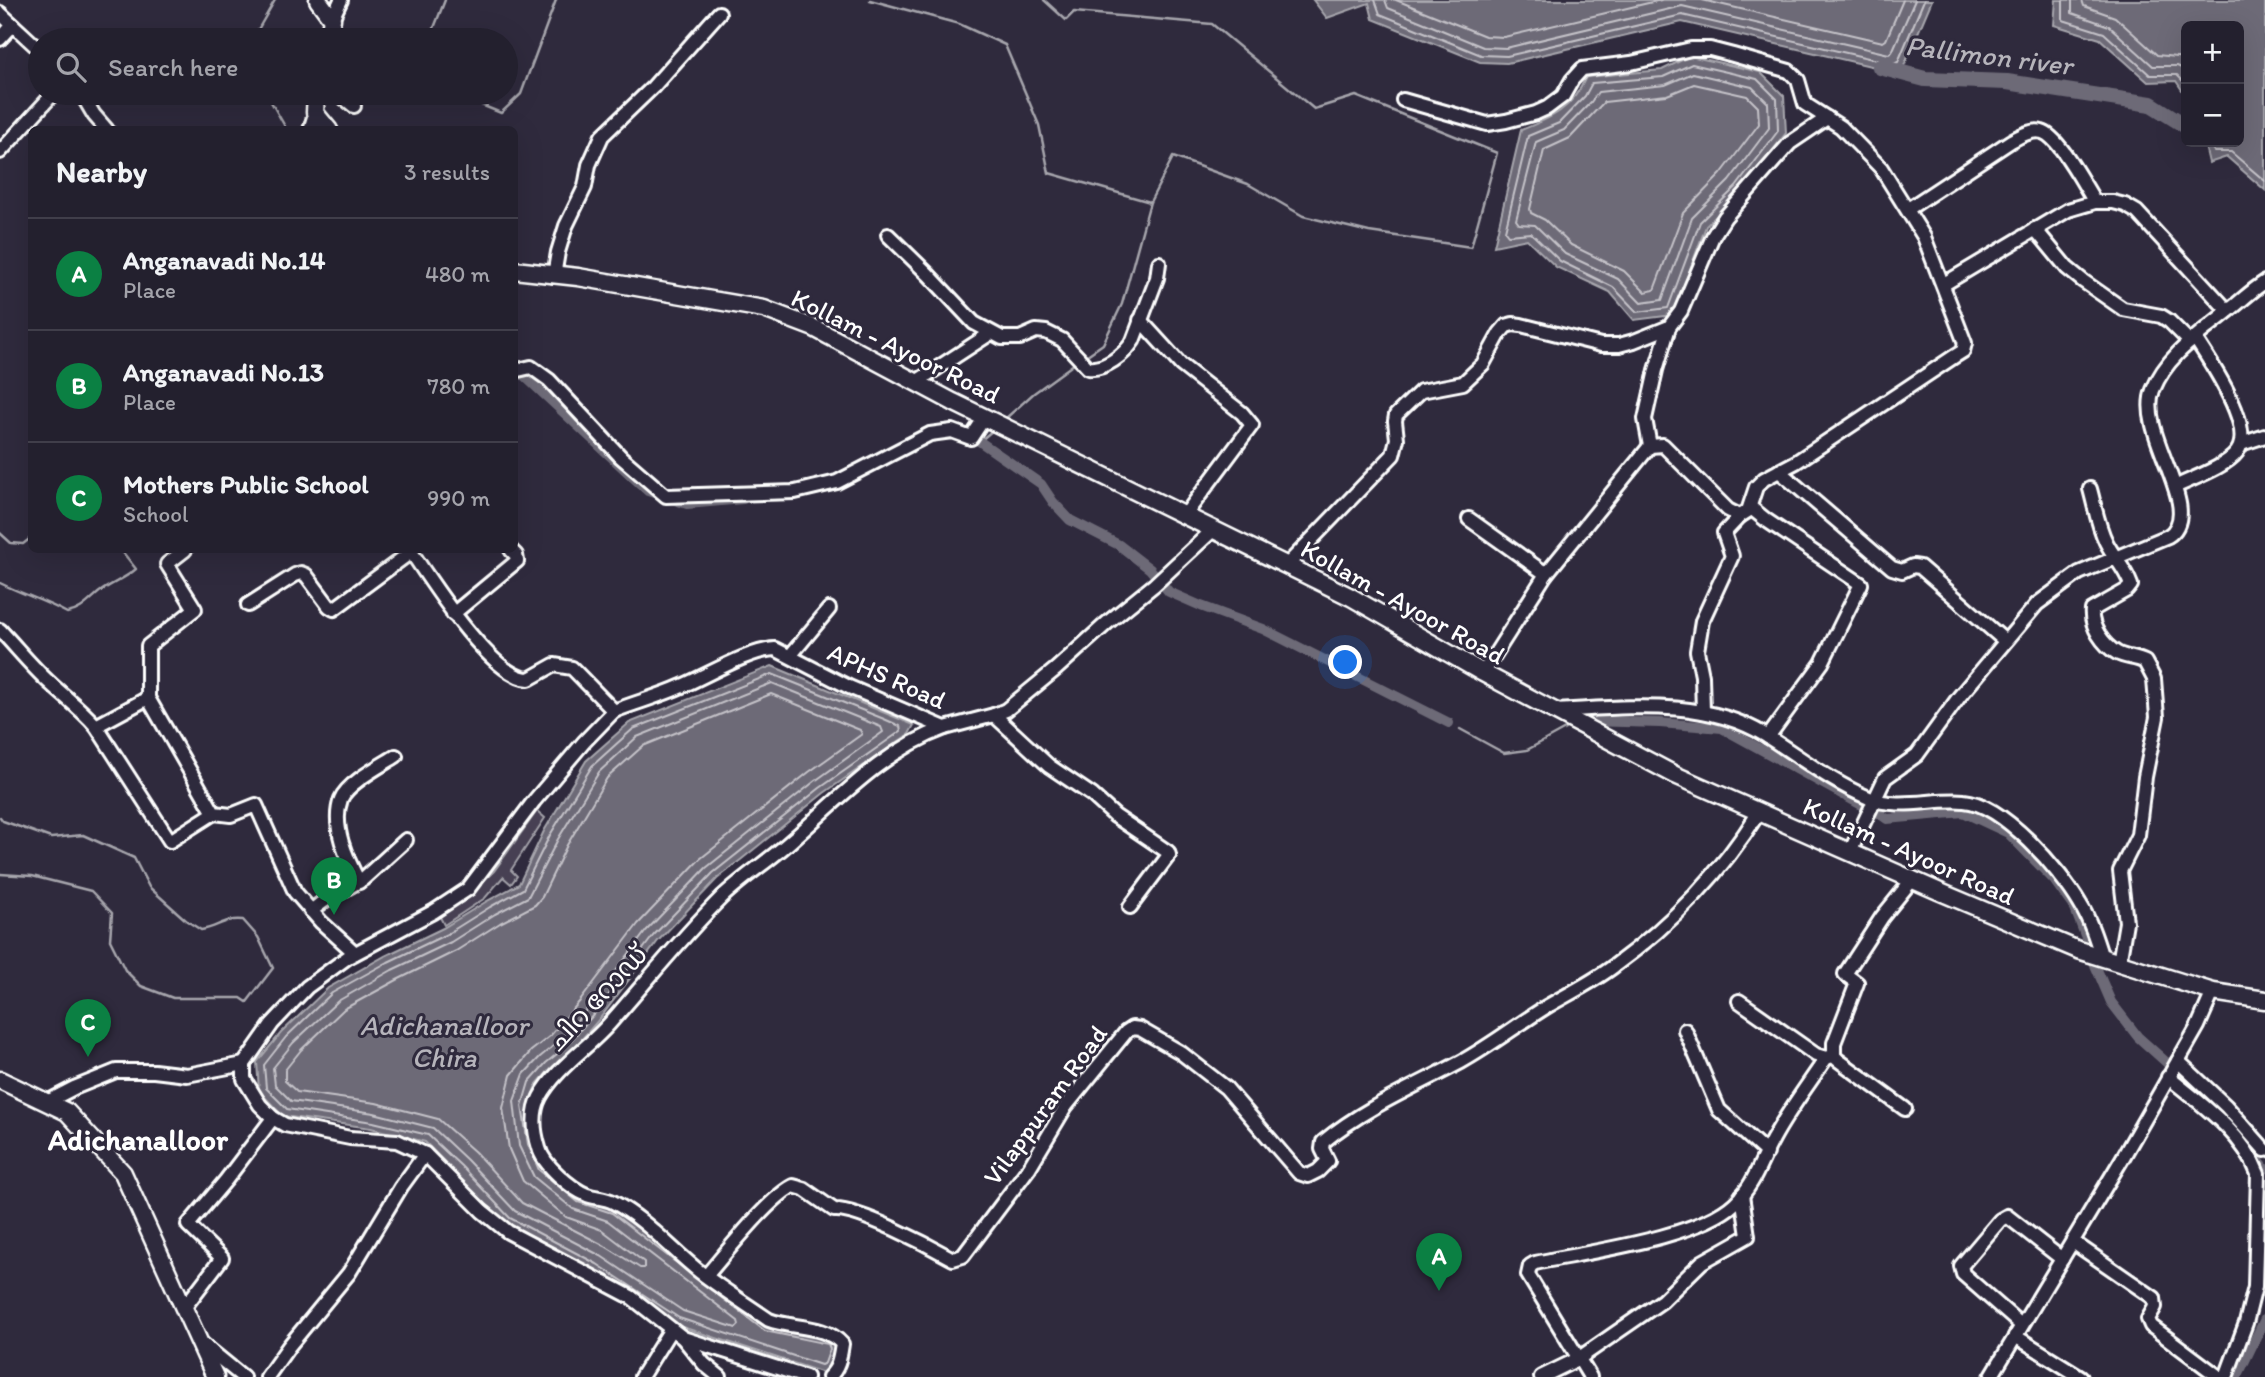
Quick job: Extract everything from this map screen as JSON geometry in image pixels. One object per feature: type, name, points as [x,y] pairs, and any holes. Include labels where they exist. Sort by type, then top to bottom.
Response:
[{"type":"main road","points":[[318,0],[332,19],[330,28]]},
{"type":"main road","name":"Kollam - Ayoor Road","points":[[518,271],[578,277],[764,309],[814,328],[985,417],[1351,597],[1483,673],[1675,775],[2078,950],[2213,992],[2257,999]]},
{"type":"main road","points":[[0,1080],[67,1112],[123,1173],[215,1377]]},
{"type":"street","points":[[332,19],[341,0]]},
{"type":"street","points":[[0,13],[28,39]]},
{"type":"street","points":[[554,276],[566,226],[585,187],[589,165],[602,136],[653,87],[719,13]]},
{"type":"street","points":[[0,39],[13,25]]},
{"type":"street","points":[[1404,100],[1487,124],[1506,121],[1548,108],[1563,96],[1582,69],[1631,63],[1691,49],[1710,50],[1789,71],[1798,80],[1805,104],[1856,140],[1881,168],[1924,237],[1964,338],[1963,351],[1759,483],[1745,511],[1724,534],[1732,556],[1702,621],[1697,651],[1702,676],[1703,712]]},
{"type":"street","points":[[0,152],[43,105]]},
{"type":"street","points":[[88,105],[104,126]]},
{"type":"street","points":[[1650,446],[1644,419],[1656,370],[1669,327],[1681,311],[1713,236],[1725,217],[1790,143],[1827,118]]},
{"type":"street","points":[[1908,209],[2011,141],[2027,133],[2039,131],[2047,134],[2056,143],[2095,202]]},
{"type":"street","points":[[1944,284],[2068,210],[2095,202],[2113,202],[2137,212],[2228,311]]},
{"type":"street","points":[[2035,229],[2067,268],[2083,281],[2123,309],[2161,316],[2193,340],[2232,400],[2241,444]]},
{"type":"street","points":[[888,235],[974,323],[1002,338],[1020,338],[1036,331],[1046,332],[1062,340],[1088,368],[1094,369],[1108,364],[1129,349],[1157,278],[1159,263]]},
{"type":"street","points":[[1850,852],[1885,778],[1917,755],[2037,604],[2055,588],[2079,573],[2174,532],[2181,522],[2181,516],[2175,487],[2153,427],[2150,408],[2152,392],[2175,355],[2265,282]]},
{"type":"street","points":[[1140,320],[1181,365],[1242,413],[1252,425],[1185,515]]},
{"type":"street","points":[[1287,565],[1393,455],[1397,439],[1396,415],[1421,391],[1463,383],[1483,364],[1506,326],[1521,325],[1601,345],[1619,345],[1669,327]]},
{"type":"street","points":[[916,382],[990,333]]},
{"type":"street","points":[[518,370],[531,367],[549,380],[621,457],[666,496],[795,492],[837,482],[930,434],[952,431],[971,438],[985,417]]},
{"type":"street","points":[[2175,487],[2234,456],[2241,444],[2265,436]]},
{"type":"street","points":[[1483,673],[1546,574],[1650,446],[1663,445],[1728,510],[1745,511],[1766,520],[1861,584],[1822,663],[1768,737]]},
{"type":"street","points":[[1779,471],[1892,568],[1902,571],[1913,566],[1920,567],[2005,641]]},
{"type":"street","points":[[2090,489],[2101,531],[2115,557],[2124,566],[2130,587],[2092,610],[2091,617],[2096,630],[2108,646],[2119,654],[2145,662],[2154,679],[2157,700],[2157,717],[2145,777],[2137,839],[2120,872],[2126,922],[2119,963]]},
{"type":"street","points":[[1469,519],[1546,574]]},
{"type":"street","name":"APHS Road","points":[[614,711],[679,688],[763,650],[775,649],[849,687],[945,728],[994,715],[1006,710],[1158,581],[1214,529]]},
{"type":"street","points":[[182,553],[167,564],[195,609],[148,646],[148,698],[214,813]]},
{"type":"street","points":[[248,605],[301,573],[306,575],[334,609],[407,553]]},
{"type":"street","points":[[411,553],[453,614],[482,647],[513,676],[529,678],[554,665],[572,668],[614,711],[534,801],[468,889],[433,912],[355,953],[307,986],[272,1024],[244,1064],[244,1079],[251,1093],[273,1118],[285,1125],[350,1138],[397,1142],[425,1154],[482,1211],[508,1231],[631,1297],[683,1338],[704,1364],[719,1377]]},
{"type":"street","points":[[453,614],[517,561],[514,553]]},
{"type":"street","points":[[790,656],[829,609]]},
{"type":"street","points":[[0,630],[52,685],[63,692],[96,726],[170,841],[214,813],[231,815],[256,805],[295,892],[355,953]]},
{"type":"street","points":[[96,726],[148,698]]},
{"type":"street","points":[[1553,711],[1608,706],[1703,712],[1737,722],[1768,737],[1839,784],[1873,800],[1889,803],[1967,801],[1985,806],[2023,835],[2080,903],[2102,958]]},
{"type":"street","points":[[994,715],[1049,766],[1168,852],[1169,855],[1130,907]]},
{"type":"street","name":"ചിറ റോഡ്","points":[[829,1377],[837,1368],[841,1356],[842,1344],[835,1336],[769,1320],[706,1276],[635,1215],[610,1200],[581,1192],[550,1166],[539,1149],[536,1105],[551,1082],[608,1025],[655,968],[724,896],[792,840],[840,794],[922,737],[945,728]]},
{"type":"street","points":[[359,882],[348,861],[340,831],[341,798],[353,784],[396,756]]},
{"type":"street","name":"Vilappuram Road","points":[[706,1276],[785,1190],[793,1186],[804,1189],[834,1210],[842,1209],[864,1217],[953,1259],[963,1256],[1029,1168],[1066,1106],[1132,1028],[1140,1029],[1180,1052],[1226,1088],[1300,1173],[1308,1176],[1328,1161],[1322,1149],[1323,1142],[1337,1131],[1399,1093],[1502,1037],[1613,967],[1664,927],[1725,863],[1759,812]]},
{"type":"street","points":[[311,911],[359,882],[406,840]]},
{"type":"street","points":[[1590,1377],[1528,1275],[1530,1266],[1694,1227],[1720,1214],[1742,1195],[1763,1164],[1773,1138],[1830,1057],[1857,983],[1845,974],[1882,917],[1912,880]]},
{"type":"street","points":[[1991,1377],[2173,1069],[2213,992]]},
{"type":"street","points":[[2257,999],[2265,1010]]},
{"type":"street","points":[[1739,1001],[1816,1055],[1830,1057],[1905,1109]]},
{"type":"street","points":[[1685,1030],[1719,1110],[1767,1153]]},
{"type":"street","points":[[47,1102],[116,1072],[127,1070],[187,1075],[244,1064]]},
{"type":"street","points":[[2173,1069],[2226,1106],[2265,1150]]},
{"type":"street","points":[[2173,1069],[2201,1103],[2228,1129],[2258,1174],[2255,1287],[2246,1323],[2226,1377]]},
{"type":"street","points":[[184,1308],[222,1258],[188,1225],[273,1118]]},
{"type":"street","points":[[267,1377],[349,1273],[401,1187],[425,1154]]},
{"type":"street","points":[[1541,1377],[1578,1359],[1662,1301],[1702,1262],[1748,1236],[1742,1195]]},
{"type":"street","points":[[2062,1259],[2007,1216],[2000,1220],[1961,1266],[1964,1274],[2018,1331],[2081,1377]]},
{"type":"street","points":[[2073,1242],[2154,1298],[2155,1307],[2148,1319],[2151,1326],[2219,1377]]},
{"type":"street","points":[[641,1377],[671,1329]]},
{"type":"street","points":[[683,1338],[806,1377]]},
{"type":"street","points":[[200,1342],[243,1377]]},
{"type":"shaded area","points":[[537,811],[545,818],[511,870],[517,876],[511,884],[503,877],[485,898],[444,925],[439,915],[469,895],[494,871]]},
{"type":"water","points":[[1313,0],[1932,0],[1901,73],[1682,22],[1507,63],[1480,62],[1373,19],[1369,3],[1327,18]]},
{"type":"water","points":[[2056,0],[2265,0],[2265,190],[2227,157],[2209,163],[2205,147],[2244,147],[2244,21],[2181,21],[2181,88],[2176,81],[2148,82],[2100,39],[2054,25]]},
{"type":"water","points":[[1690,56],[1760,72],[1784,96],[1786,133],[1741,191],[1706,226],[1673,315],[1634,320],[1610,292],[1556,267],[1527,239],[1494,246],[1521,130],[1560,111],[1574,97],[1586,77],[1662,70]]},
{"type":"water","name":"Adichanalloor Chira","points":[[772,666],[914,725],[909,734],[824,793],[717,879],[658,941],[601,1017],[568,1055],[551,1068],[536,1085],[529,1105],[534,1142],[545,1166],[615,1206],[768,1324],[834,1338],[837,1348],[831,1370],[824,1373],[676,1325],[593,1270],[505,1224],[425,1142],[371,1128],[283,1116],[259,1091],[257,1062],[281,1033],[328,988],[443,928],[519,884],[544,831],[586,761],[629,723]]},
{"type":"waterway","points":[[259,28],[275,0]]},
{"type":"waterway","points":[[434,28],[445,0]]},
{"type":"waterway","points":[[518,97],[556,0]]},
{"type":"waterway","points":[[870,0],[959,24],[1005,45],[1039,125],[1049,173],[1150,202]]},
{"type":"waterway","points":[[1044,0],[1066,20],[1074,12],[1212,24],[1314,109],[1356,96],[1497,153],[1471,247],[1369,232],[1303,216],[1248,184],[1173,157],[1150,202],[1122,304],[1103,344],[1083,358]]},
{"type":"waterway","name":"Pallimon river","points":[[1880,67],[1925,79],[2007,82],[2151,104],[2181,123]]},
{"type":"waterway","points":[[273,105],[285,126]]},
{"type":"waterway","points":[[481,105],[501,113],[509,105]]},
{"type":"waterway","points":[[1005,419],[1034,393],[1078,361]]},
{"type":"waterway","points":[[518,370],[648,491],[687,504],[743,499]]},
{"type":"waterway","points":[[980,441],[993,430]]},
{"type":"waterway","points":[[966,432],[1041,484],[1070,520],[1119,545],[1150,569],[1169,592],[1263,629],[1449,723]]},
{"type":"waterway","points":[[0,533],[11,543],[23,544],[28,540]]},
{"type":"waterway","points":[[0,583],[67,613],[72,612],[136,569],[123,553]]},
{"type":"waterway","points":[[1588,721],[1722,728],[1860,804]]},
{"type":"waterway","points":[[1460,729],[1504,753],[1527,750],[1565,729]]},
{"type":"waterway","points":[[1876,811],[1887,819],[1963,812],[2008,833],[2054,880],[2075,909],[2088,943]]},
{"type":"waterway","points":[[0,817],[3,821],[51,838],[83,835],[134,858],[149,887],[201,930],[231,920],[243,920],[258,937],[273,968],[247,1002],[241,998],[173,998],[141,986],[125,970],[110,940],[112,913],[91,891],[32,876],[0,874]]},
{"type":"waterway","points":[[2095,965],[2111,1002],[2138,1037],[2224,1114],[2265,1169]]},
{"type":"waterway","points":[[2237,1377],[2265,1319]]},
{"type":"place","name":"Anganavadi No.13","points":[[334,915]]},
{"type":"place","name":"Mothers Public School","points":[[88,1057]]},
{"type":"place","name":"Anganavadi No.14","points":[[1439,1291]]},
{"type":"district","name":"Adichanalloor","points":[[138,1140]]}]
